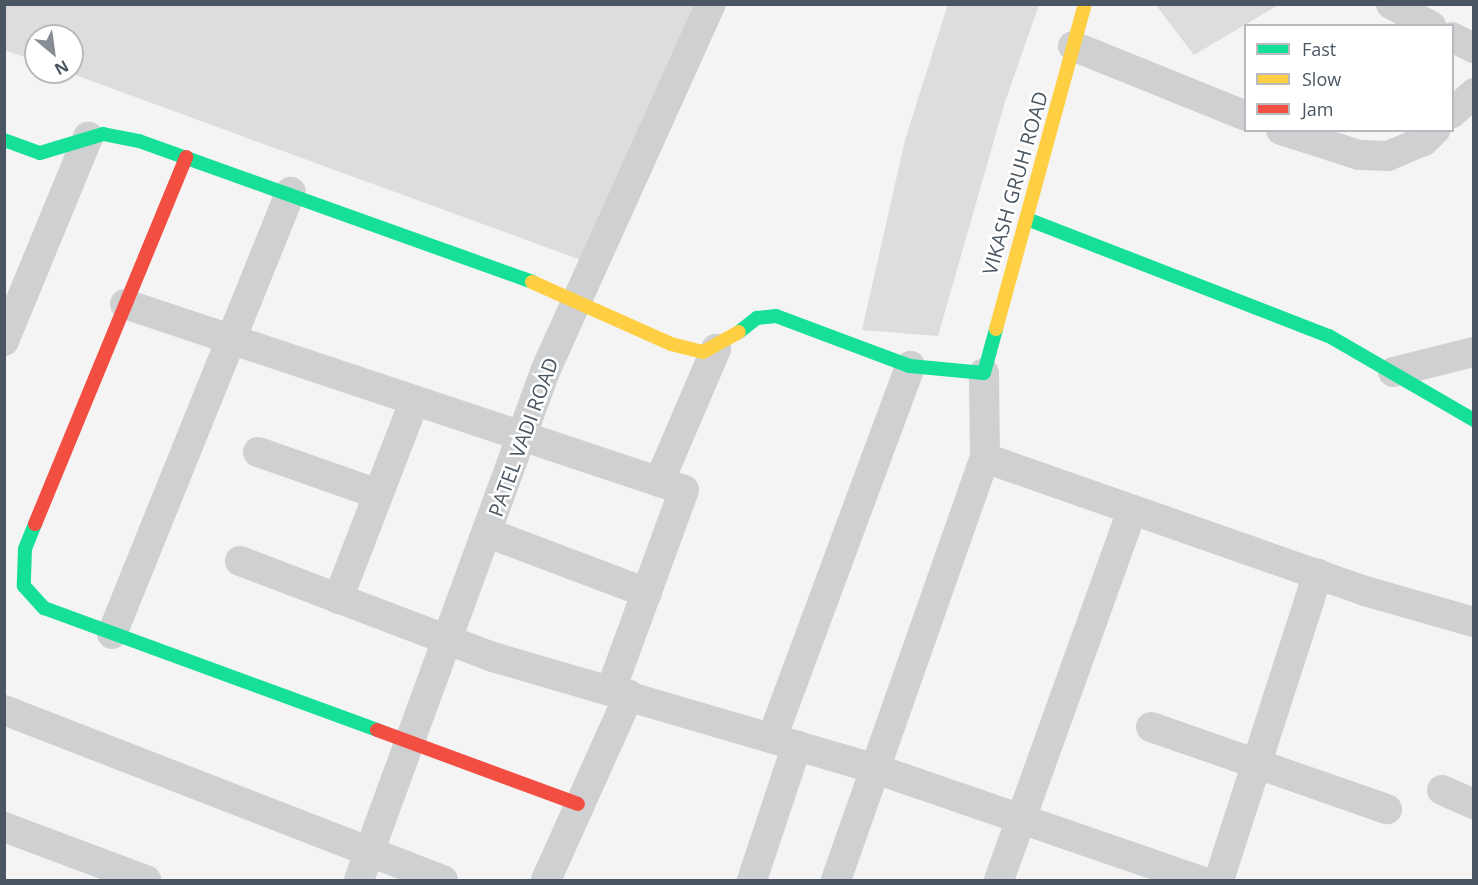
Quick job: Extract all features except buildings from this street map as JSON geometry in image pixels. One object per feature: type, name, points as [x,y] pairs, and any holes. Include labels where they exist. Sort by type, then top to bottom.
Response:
[{"type":"street","name":"PATEL VADI ROAD","points":[[359,880],[407,744],[575,298],[711,4]]},
{"type":"street","name":"VIKASH GRUH ROAD","points":[[984,373],[1085,4]]},
{"type":"street","points":[[1391,4],[1427,24]]},
{"type":"street","points":[[1454,38],[1473,48]]},
{"type":"street","points":[[1073,46],[1244,116]]},
{"type":"street","points":[[1454,111],[1473,93]]},
{"type":"street","points":[[1287,132],[1359,155],[1388,156],[1431,132]]},
{"type":"street","points":[[4,140],[40,153],[69,148],[88,137],[118,135],[291,192],[575,298],[671,344],[703,352],[716,349],[757,318],[776,316],[910,366],[984,373],[985,458],[836,880]]},
{"type":"street","points":[[4,341],[88,137]]},
{"type":"street","points":[[186,157],[25,549],[21,571],[24,586],[44,608],[407,744],[578,804]]},
{"type":"street","points":[[112,634],[291,192]]},
{"type":"street","points":[[1027,219],[1329,336],[1473,420]]},
{"type":"street","points":[[125,304],[521,439],[684,490],[647,593],[620,692],[578,804],[546,880]]},
{"type":"street","points":[[659,482],[716,349]]},
{"type":"street","points":[[1393,372],[1473,352]]},
{"type":"street","points":[[752,880],[784,741],[910,366]]},
{"type":"street","points":[[338,599],[414,402]]},
{"type":"street","points":[[258,452],[378,494]]},
{"type":"street","points":[[985,458],[1318,574],[1473,622]]},
{"type":"street","points":[[999,880],[1019,819],[1132,510]]},
{"type":"street","points":[[488,533],[647,593]]},
{"type":"street","points":[[240,561],[446,641],[876,769],[1199,880]]},
{"type":"street","points":[[1218,880],[1318,574]]},
{"type":"street","points":[[4,710],[443,880]]},
{"type":"street","points":[[1151,727],[1387,809]]},
{"type":"street","points":[[1442,790],[1473,804]]},
{"type":"street","points":[[4,827],[146,880]]},
{"type":"traffic: fast","points":[[4,140],[40,153],[103,134],[139,141],[532,282]]},
{"type":"traffic: fast","points":[[1027,219],[1329,336],[1474,420]]},
{"type":"traffic: fast","points":[[739,332],[757,318],[776,316],[910,366],[984,373],[996,329]]},
{"type":"traffic: fast","points":[[35,524],[25,549],[24,586],[44,608],[377,730]]},
{"type":"traffic: slow","points":[[996,329],[1085,4]]},
{"type":"traffic: slow","points":[[532,282],[671,344],[703,352],[739,332]]},
{"type":"traffic: jam","points":[[35,524],[186,157]]},
{"type":"traffic: jam","points":[[377,730],[578,804]]}]
